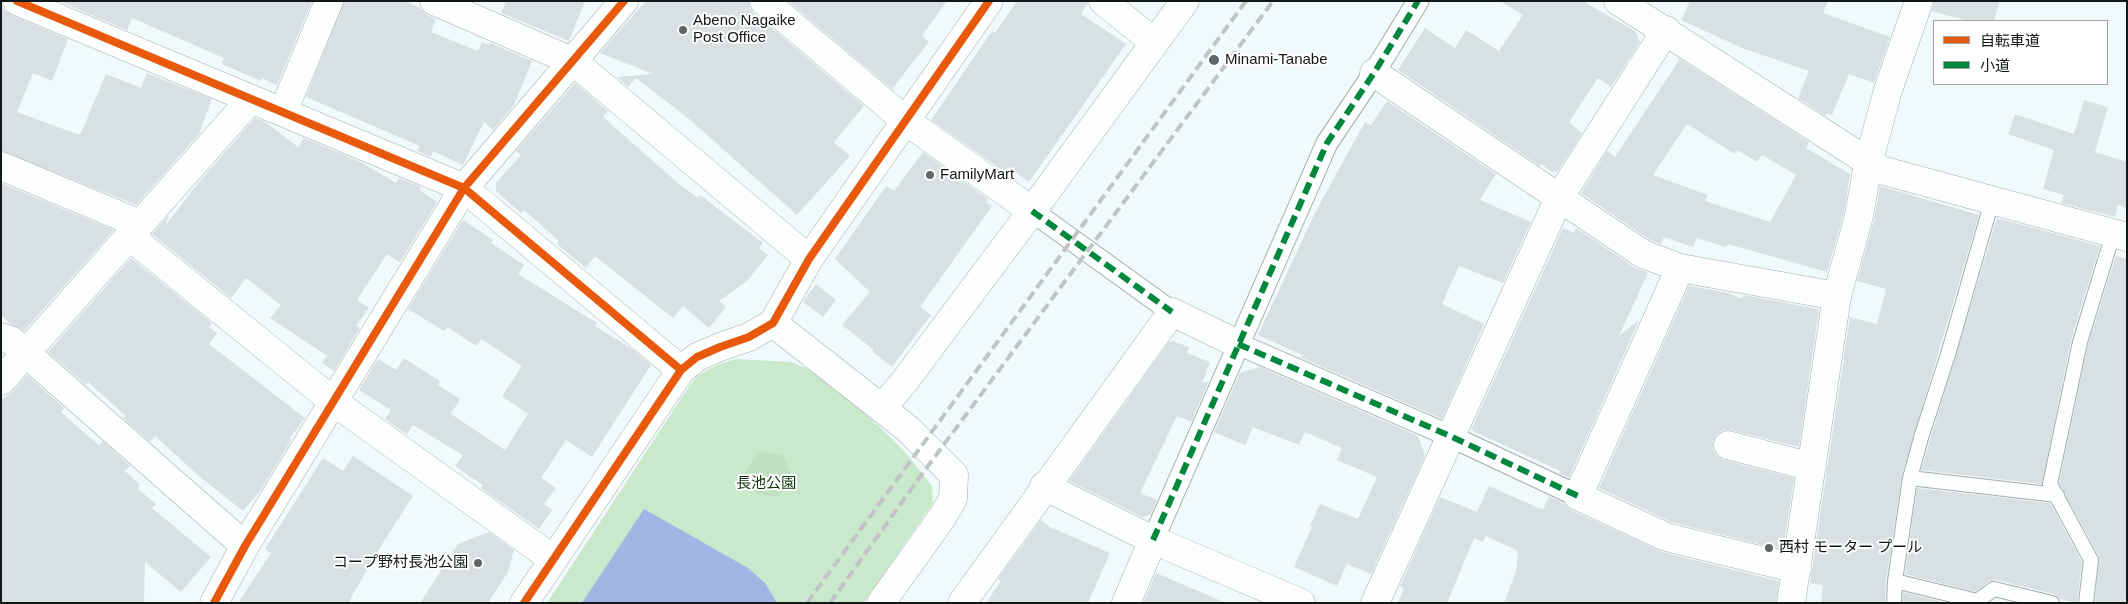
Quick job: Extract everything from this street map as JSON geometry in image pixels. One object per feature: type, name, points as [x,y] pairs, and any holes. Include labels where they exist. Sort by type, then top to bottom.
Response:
[{"type":"street","points":[[17,1],[464,188],[681,370]]},
{"type":"street","points":[[283,112],[329,1]]},
{"type":"street","points":[[434,1],[574,62],[809,259]]},
{"type":"street","points":[[214,603],[245,546],[464,188],[574,62],[624,1]]},
{"type":"street","points":[[764,1],[906,121],[1172,312],[1238,344],[1450,436],[1666,537],[1797,569]]},
{"type":"street","points":[[524,603],[681,370],[697,357],[749,337],[772,323],[809,259],[989,1]]},
{"type":"street","points":[[1103,1],[1154,42]]},
{"type":"street","points":[[882,408],[904,382],[1185,1]]},
{"type":"street","points":[[1126,603],[1327,143],[1374,73],[1418,1]]},
{"type":"street","points":[[1618,1],[1666,30],[1868,164],[1880,170],[2120,235]]},
{"type":"street","points":[[1791,603],[1837,296],[1859,216],[1868,164],[1888,90],[1920,1]]},
{"type":"street","points":[[1375,603],[1559,198],[1666,30]]},
{"type":"street","points":[[1374,73],[1643,254],[1680,268],[1837,296]]},
{"type":"street","points":[[1,381],[251,99]]},
{"type":"street","points":[[1,166],[130,220],[140,244],[334,402],[553,559]]},
{"type":"street","points":[[1578,496],[1680,268]]},
{"type":"street","points":[[962,603],[1044,486],[1172,312]]},
{"type":"street","points":[[772,323],[908,429],[954,475],[952,499],[941,519],[881,603]]},
{"type":"street","points":[[1,336],[12,341],[26,353],[245,546]]},
{"type":"street","points":[[1728,445],[1812,467]]},
{"type":"street","points":[[1044,486],[1153,540],[1301,603]]},
{"type":"lane","points":[[1894,603],[1895,581],[1910,478],[1992,201]]},
{"type":"lane","points":[[2086,603],[2091,560],[2050,484],[2080,342],[2120,235]]},
{"type":"lane","points":[[1910,478],[2057,495]]},
{"type":"lane","points":[[1895,581],[1977,601],[1994,589],[2052,603]]},
{"type":"green space","name":"長池公園","points":[[736,359],[791,362],[823,375],[906,453],[932,486],[933,503],[864,603],[547,603],[698,375],[717,365]]},
{"type":"green space","points":[[760,452],[782,455],[793,476],[778,497],[756,493],[745,473]]},
{"type":"water","points":[[644,509],[748,568],[765,583],[777,603],[582,603]]},
{"type":"building","points":[[1,1],[4,10],[11,15],[68,39],[52,81],[33,73],[17,112],[80,135],[106,74],[141,88],[147,73],[212,99],[199,134],[136,205],[1,151]]},
{"type":"building","points":[[58,1],[312,1],[277,85],[262,78],[261,81],[222,64],[224,58],[132,18],[127,30]]},
{"type":"building","points":[[344,1],[405,1],[436,19],[431,32],[478,51],[482,42],[489,45],[490,43],[532,61],[514,105],[493,130],[484,122],[463,165],[433,151],[431,157],[417,151],[420,146],[306,97]]},
{"type":"building","points":[[506,1],[585,1],[569,41],[501,13]]},
{"type":"building","points":[[646,1],[749,1],[754,13],[864,106],[834,142],[850,156],[797,215],[689,119],[636,78],[628,87],[617,77],[653,74],[600,53]]},
{"type":"building","points":[[788,1],[947,1],[922,36],[929,42],[892,89]]},
{"type":"building","points":[[1017,1],[1088,1],[1081,14],[1126,44],[1029,182],[1008,167],[1005,172],[931,120],[992,31],[995,33]]},
{"type":"building","points":[[1500,1],[1583,1],[1636,32],[1640,42],[1611,87],[1598,78],[1569,122],[1582,133],[1558,171],[1552,172],[1541,164],[1540,166],[1398,70],[1425,28],[1455,48],[1466,30],[1499,51],[1523,15]]},
{"type":"building","points":[[1690,1],[1828,1],[1823,13],[1890,37],[1874,83],[1849,74],[1832,115],[1827,113],[1825,116],[1798,98],[1809,71],[1742,48],[1681,20]]},
{"type":"building","points":[[1934,1],[2000,1],[1994,20],[1964,20],[1932,11]]},
{"type":"building","points":[[1680,59],[1809,142],[1806,148],[1850,174],[1844,213],[1827,272],[1728,244],[1726,247],[1697,238],[1693,247],[1664,237],[1661,244],[1650,240],[1581,193],[1607,151],[1615,157]],"holes":[[[1687,124],[1735,154],[1737,150],[1757,162],[1762,155],[1796,175],[1770,222],[1705,201],[1708,195],[1653,175]]]},
{"type":"building","points":[[575,83],[608,111],[603,117],[678,183],[698,198],[700,195],[763,243],[759,248],[768,255],[748,280],[719,301],[726,307],[709,328],[683,306],[673,318],[595,256],[586,268],[557,244],[559,241],[524,210],[521,213],[496,191],[496,183],[521,155],[516,151]]},
{"type":"building","points":[[2084,100],[2108,107],[2095,152],[2127,162],[2127,208],[2118,205],[2115,217],[2061,203],[2064,195],[2043,189],[2054,150],[2008,134],[2015,114],[2074,134]]},
{"type":"building","points":[[1387,101],[1496,174],[1480,200],[1531,222],[1503,283],[1459,266],[1442,304],[1484,324],[1442,419],[1300,357],[1304,356],[1258,335],[1314,215],[1334,178],[1365,122],[1371,125]]},
{"type":"building","points":[[255,118],[264,121],[298,147],[304,138],[361,162],[396,183],[399,178],[421,187],[420,190],[437,202],[400,262],[387,254],[357,300],[369,308],[356,326],[360,328],[334,371],[322,363],[327,356],[270,318],[281,305],[246,278],[231,298],[152,234],[169,215],[165,226],[199,182]]},
{"type":"building","points":[[923,152],[988,199],[986,202],[992,206],[920,307],[931,315],[892,367],[842,325],[870,292],[835,259],[886,186],[894,191]]},
{"type":"building","points":[[1,183],[114,230],[24,331],[10,324],[1,315]]},
{"type":"building","points":[[1880,186],[1979,215],[1902,476],[1886,580],[1885,603],[1821,603],[1823,585],[1810,583],[1850,317],[1877,324],[1886,289],[1857,281],[1874,220]]},
{"type":"building","points":[[1997,218],[2100,246],[2071,340],[2042,484],[1921,470]]},
{"type":"building","points":[[463,220],[493,240],[491,243],[524,265],[518,274],[597,323],[595,326],[631,348],[651,365],[592,457],[566,440],[541,478],[556,488],[544,504],[552,510],[539,529],[481,488],[483,485],[455,466],[463,455],[413,425],[407,434],[385,419],[391,410],[359,390],[378,359],[396,370],[404,358],[440,381],[438,385],[460,399],[451,414],[505,450],[528,414],[502,396],[522,366],[481,339],[476,346],[447,327],[444,331],[408,309]]},
{"type":"building","points":[[1563,228],[1574,233],[1576,228],[1634,267],[1648,273],[1619,336],[1639,320],[1569,478],[1559,473],[1560,471],[1471,430]]},
{"type":"building","points":[[2116,256],[2127,259],[2127,590],[2125,603],[2095,603],[2099,556],[2059,483],[2088,344]]},
{"type":"building","points":[[131,258],[212,323],[209,327],[217,333],[209,344],[305,418],[290,438],[292,439],[261,490],[243,511],[200,477],[155,436],[150,442],[123,418],[126,416],[88,382],[86,385],[48,352]]},
{"type":"building","points":[[816,284],[836,300],[823,317],[803,302]]},
{"type":"building","points":[[1689,286],[1725,292],[1742,299],[1743,295],[1819,309],[1799,447],[1731,430],[1724,430],[1717,434],[1713,442],[1713,449],[1717,456],[1724,460],[1794,478],[1783,550],[1671,522],[1599,488]]},
{"type":"building","points":[[1173,341],[1189,347],[1187,353],[1210,362],[1202,383],[1209,381],[1191,422],[1177,416],[1140,493],[1157,500],[1151,514],[1142,517],[1069,481],[1169,342]]},
{"type":"building","points":[[1260,367],[1418,436],[1425,456],[1371,574],[1347,564],[1337,586],[1294,567],[1320,504],[1358,519],[1377,477],[1337,460],[1342,448],[1305,432],[1299,445],[1253,427],[1245,445],[1214,432],[1240,373]]},
{"type":"building","points":[[27,375],[64,408],[61,412],[99,445],[103,441],[130,466],[125,471],[140,485],[137,488],[156,504],[152,508],[211,557],[181,592],[145,562],[144,603],[1,603],[1,400],[13,391]]},
{"type":"building","points":[[353,456],[413,496],[382,544],[348,603],[238,603],[271,553],[265,549],[323,458],[343,471]]},
{"type":"building","points":[[1489,486],[1543,510],[1549,496],[1565,504],[1571,510],[1662,552],[1779,581],[1776,603],[1504,603],[1516,571],[1518,551],[1486,536],[1483,542],[1474,538],[1447,603],[1398,603],[1404,588],[1400,586],[1440,497],[1477,512]]},
{"type":"building","points":[[1917,488],[2050,503],[2082,562],[2077,603],[2060,599],[2054,594],[1996,580],[1989,582],[1975,592],[1905,574]]},
{"type":"building","points":[[1041,520],[1050,527],[1110,553],[1088,603],[986,603],[1001,581],[998,579]]},
{"type":"building","name":"コープ野村長池公園","points":[[489,532],[514,550],[508,572],[488,603],[420,603],[458,544]]},
{"type":"building","points":[[1156,573],[1226,603],[1143,603]]},
{"type":"building","points":[[1903,592],[1947,603],[1903,603]]},
{"type":"railway","points":[[807,603],[1246,1]]},
{"type":"railway","points":[[830,603],[922,474],[1273,1]]},
{"type":"marked path","points":[[1153,540],[1327,143],[1374,73],[1418,1]]},
{"type":"marked path","points":[[1032,211],[1172,312]]},
{"type":"marked path","points":[[1238,344],[1450,436],[1578,496]]},
{"type":"cycle path","points":[[17,1],[464,188],[681,370]]},
{"type":"cycle path","points":[[214,603],[245,546],[464,188],[624,1]]},
{"type":"cycle path","points":[[524,603],[681,370],[697,357],[749,337],[773,323],[809,259],[989,1]]},
{"type":"place","name":"Abeno Nagaike Post Office","points":[[683,30]]},
{"type":"place","name":"Minami-Tanabe","points":[[1214,60]]},
{"type":"place","name":"FamilyMart","points":[[930,175]]},
{"type":"place","name":"西村 モーター プール","points":[[1769,548]]},
{"type":"place","name":"コープ野村長池公園","points":[[478,563]]}]
